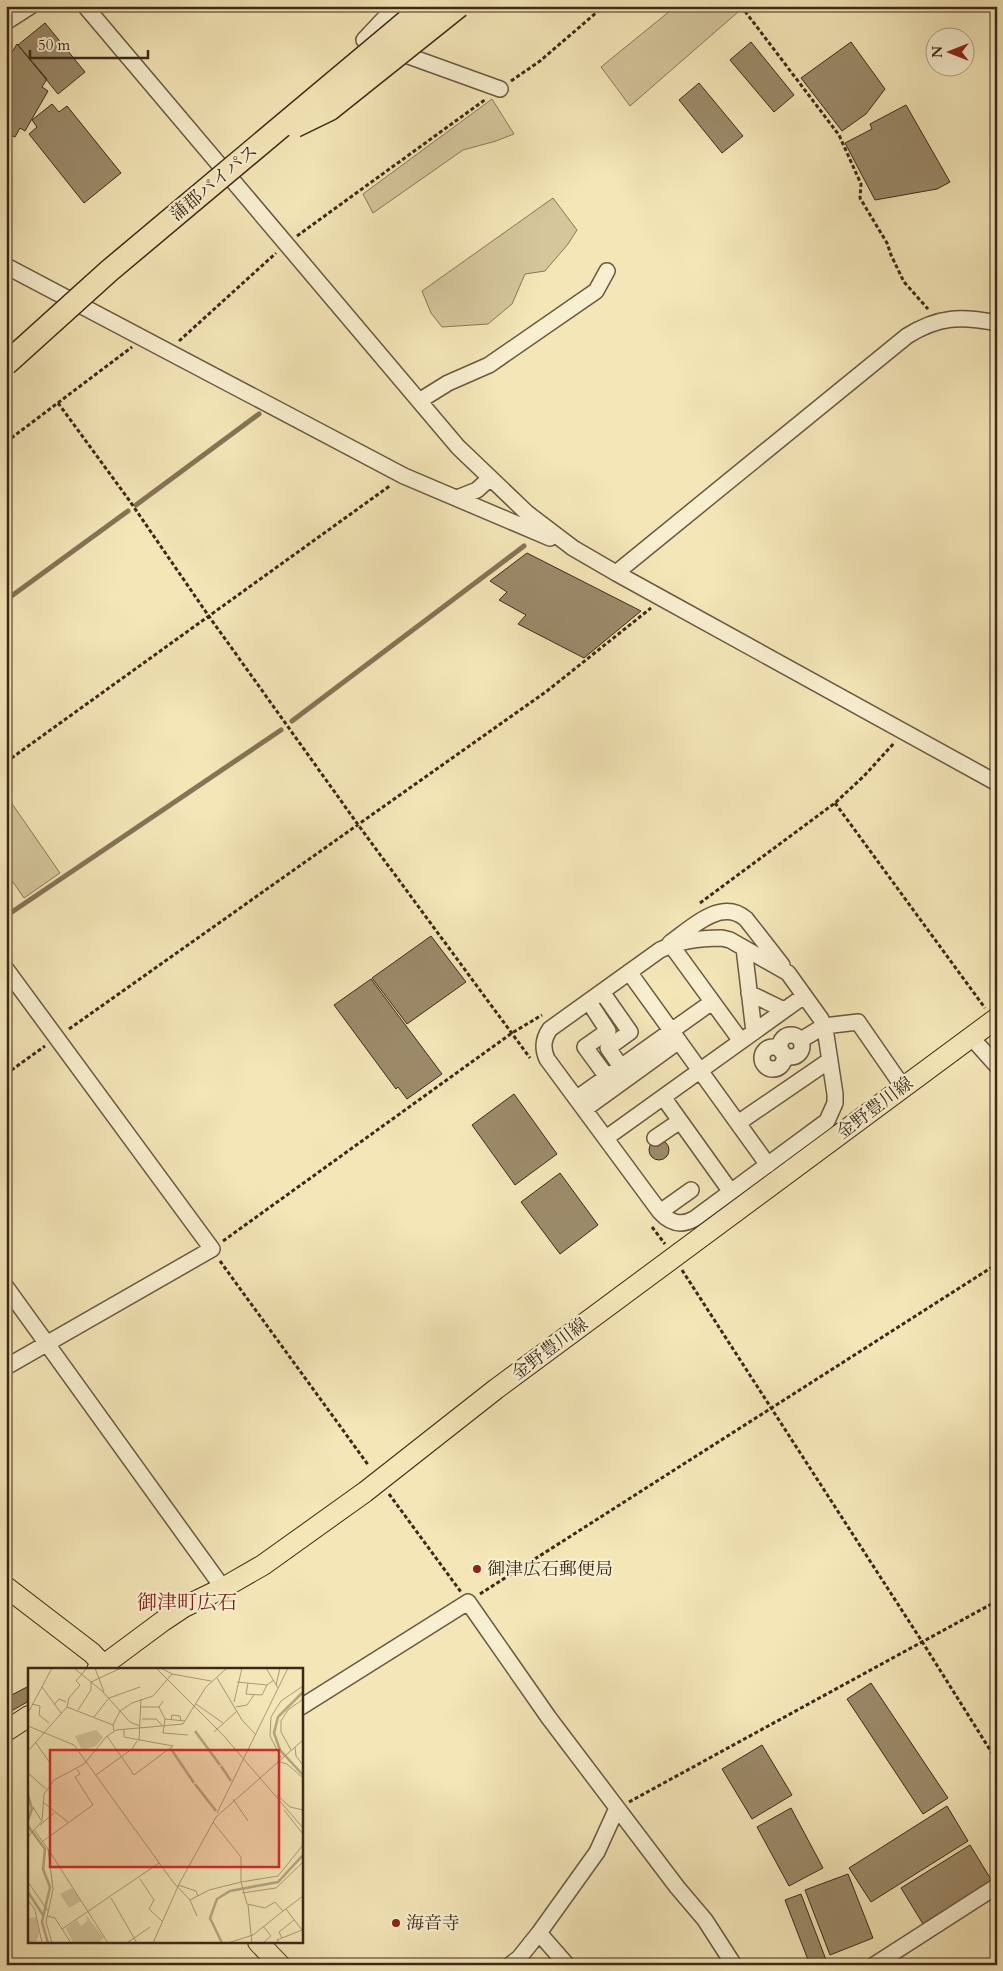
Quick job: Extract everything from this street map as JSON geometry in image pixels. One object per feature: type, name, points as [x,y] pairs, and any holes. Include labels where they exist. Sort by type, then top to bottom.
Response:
[{"type":"highway","name":"蒲郡バイパス","points":[[6,353],[405,6]]},
{"type":"highway","name":"蒲郡バイパス","points":[[6,364],[109,271],[425,6]]},
{"type":"highway","points":[[260,144],[330,109],[459,6]]},
{"type":"main road","name":"金野豊川線","points":[[103,1668],[184,1607],[223,1588],[263,1565],[379,1480],[673,1256],[995,1019]]},
{"type":"main road","points":[[6,1587],[92,1653],[103,1668]]},
{"type":"main road","points":[[6,1731],[28,1717]]},
{"type":"main road","points":[[260,1944],[280,1965]]},
{"type":"street","points":[[6,22],[31,6]]},
{"type":"street","points":[[396,6],[364,40],[500,89]]},
{"type":"street","points":[[95,10],[287,244],[458,447],[526,513],[573,548],[616,573],[997,783]]},
{"type":"street","points":[[6,266],[404,476],[573,548]]},
{"type":"street","points":[[419,401],[448,383],[489,365],[596,291],[607,271]]},
{"type":"street","points":[[616,573],[918,328],[947,318],[961,317],[997,323]]},
{"type":"street","points":[[457,498],[477,490],[489,479]]},
{"type":"street","points":[[729,911],[743,916],[749,922],[788,973],[824,1026],[836,1103],[831,1116],[768,1165],[694,1219],[686,1222],[670,1221],[660,1212],[547,1058],[544,1044],[550,1029],[629,972],[713,914],[729,911]]},
{"type":"street","points":[[666,947],[704,939],[722,938],[788,973]]},
{"type":"street","points":[[666,947],[712,1002],[741,1041]]},
{"type":"street","points":[[744,948],[754,1032]]},
{"type":"street","points":[[6,969],[212,1249],[6,1367]]},
{"type":"street","points":[[629,972],[768,1165]]},
{"type":"street","points":[[602,992],[630,1032],[608,1048],[621,1067]]},
{"type":"street","points":[[749,993],[784,1010]]},
{"type":"street","points":[[606,1138],[804,996]]},
{"type":"street","points":[[589,1002],[608,1031],[585,1047],[607,1077]]},
{"type":"street","points":[[581,1104],[675,1036],[712,1002]]},
{"type":"street","points":[[782,1052],[781,1043],[784,1037],[795,1035],[801,1040],[824,1026],[858,1022],[903,1087]]},
{"type":"street","points":[[581,1104],[607,1077],[675,1036]]},
{"type":"street","points":[[971,1037],[997,1066]]},
{"type":"street","points":[[738,1123],[830,1060]]},
{"type":"street","points":[[663,1097],[731,1192]]},
{"type":"street","points":[[655,1138],[680,1121]]},
{"type":"street","points":[[660,1212],[691,1190]]},
{"type":"street","points":[[6,1287],[223,1588]]},
{"type":"street","points":[[302,1707],[468,1602],[549,1718],[704,1920],[734,1965]]},
{"type":"street","points":[[510,1965],[519,1958],[539,1933],[597,1852],[617,1808]]},
{"type":"street","points":[[874,1965],[997,1886]]},
{"type":"street","points":[[539,1933],[567,1965]]},
{"type":"path","points":[[167,352],[287,244],[540,62],[604,6]]},
{"type":"path","points":[[742,6],[839,135],[861,184],[860,198],[887,243],[904,282],[938,321]]},
{"type":"path","points":[[6,442],[143,339]]},
{"type":"path","points":[[58,404],[359,826],[512,1033],[212,1249],[468,1602],[997,1264]]},
{"type":"path","points":[[6,762],[404,476]]},
{"type":"path","points":[[6,1074],[548,691],[663,599]]},
{"type":"path","points":[[904,732],[864,776],[835,803],[995,1019]]},
{"type":"path","points":[[673,1256],[923,1643],[997,1762]]},
{"type":"path","points":[[617,1808],[997,1601]]},
{"type":"shaded area","points":[[676,6],[735,6],[738,12],[630,106],[601,67]]},
{"type":"shaded area","points":[[492,99],[514,134],[463,150],[373,213],[363,194]]},
{"type":"shaded area","points":[[553,198],[577,230],[568,244],[545,271],[525,274],[512,304],[488,324],[442,327],[431,313],[422,291]]},
{"type":"shaded area","points":[[6,795],[60,873],[24,898],[6,872]]},
{"type":"building","points":[[45,23],[85,72],[58,94],[18,45]]},
{"type":"building","points":[[751,42],[794,95],[774,112],[730,60]]},
{"type":"building","points":[[851,42],[885,89],[866,114],[842,131],[801,78]]},
{"type":"building","points":[[17,44],[47,79],[42,87],[48,91],[25,131],[20,128],[15,137],[6,133],[6,62]]},
{"type":"building","points":[[699,83],[743,136],[722,153],[679,100]]},
{"type":"building","points":[[52,104],[59,112],[67,106],[121,173],[84,203],[29,134],[37,127],[32,120]]},
{"type":"building","points":[[906,105],[950,182],[937,189],[875,200],[845,143],[872,129],[870,124]]},
{"type":"building","points":[[527,553],[641,611],[584,658],[518,624],[526,615],[499,600],[507,592],[490,581]]},
{"type":"building","points":[[431,936],[466,982],[407,1024],[372,978]]},
{"type":"building","points":[[371,979],[442,1074],[407,1099],[398,1087],[396,1089],[334,1005]]},
{"type":"building","points":[[514,1094],[557,1154],[515,1185],[472,1125]]},
{"type":"building","points":[[659,1140],[666,1143],[669,1150],[666,1157],[659,1160],[652,1157],[649,1150],[652,1143]]},
{"type":"building","points":[[560,1173],[598,1225],[560,1254],[521,1202]]},
{"type":"building","points":[[871,1683],[948,1798],[923,1814],[847,1699]]},
{"type":"building","points":[[27,1687],[28,1689],[28,1702],[6,1714],[6,1698]]},
{"type":"building","points":[[762,1745],[792,1795],[752,1819],[722,1769]]},
{"type":"building","points":[[947,1806],[968,1841],[871,1902],[849,1868]]},
{"type":"building","points":[[791,1808],[823,1868],[789,1886],[757,1827]]},
{"type":"building","points":[[970,1845],[992,1881],[923,1924],[901,1888]]},
{"type":"building","points":[[848,1874],[873,1938],[830,1955],[805,1890]]},
{"type":"building","points":[[801,1894],[828,1965],[810,1965],[785,1900]]},
{"type":"waterway","points":[[136,505],[259,414]]},
{"type":"waterway","points":[[6,600],[128,511]]},
{"type":"waterway","points":[[292,721],[524,546]]},
{"type":"waterway","points":[[6,916],[281,730]]},
{"type":"place","name":"御津広石郵便局","points":[[477,1569]]},
{"type":"place","name":"海音寺","points":[[396,1923]]},
{"type":"district","name":"御津町広石","points":[[187,1602]]}]
